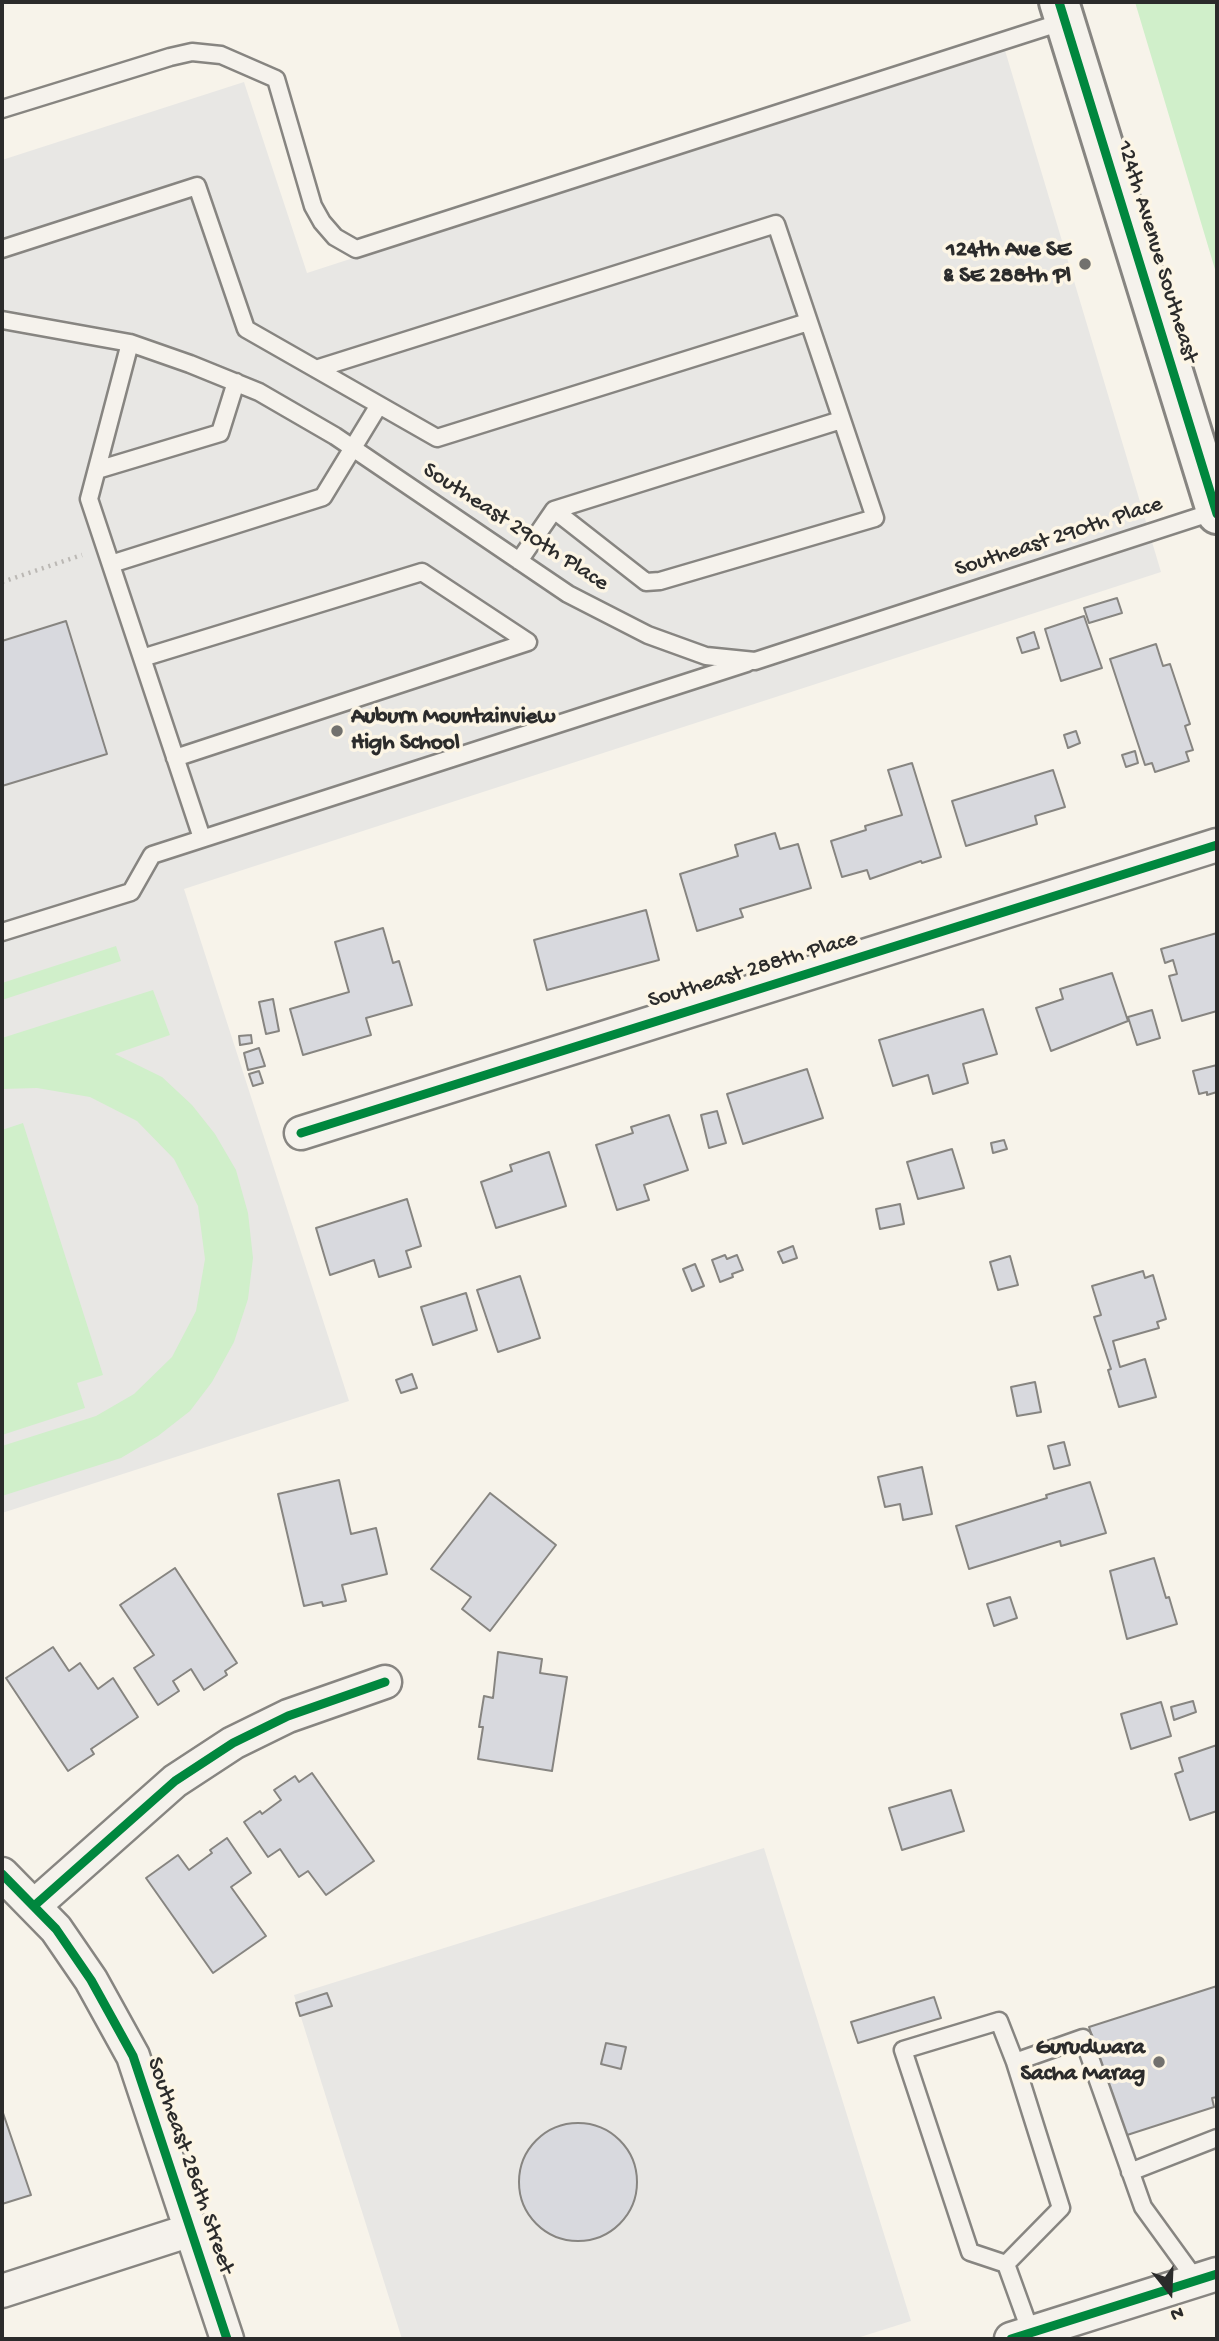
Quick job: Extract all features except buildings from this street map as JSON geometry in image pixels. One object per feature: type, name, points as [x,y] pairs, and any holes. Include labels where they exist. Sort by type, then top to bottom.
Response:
[{"type":"street","name":"124th Avenue Southeast","points":[[1062,12],[1217,512]]},
{"type":"street","name":"Southeast 288th Place","points":[[301,1133],[1217,845]]},
{"type":"street","points":[[34,1906],[175,1781],[233,1742],[288,1717],[385,1682]]},
{"type":"street","name":"Southeast 286th Street","points":[[2,1874],[56,1928],[91,1980],[133,2056],[227,2339]]},
{"type":"street","points":[[2,2291],[191,2230]]},
{"type":"street","points":[[1021,2336],[1207,2277]]},
{"type":"lane","points":[[2,108],[170,57],[192,52],[221,55],[276,79],[313,206],[335,237],[356,249],[1062,12]]},
{"type":"lane","points":[[2,249],[197,186],[246,329],[437,438],[808,322]]},
{"type":"lane","points":[[316,369],[776,224],[875,518],[660,581],[646,582],[554,510]]},
{"type":"lane","name":"Southeast 290th Place","points":[[2,320],[130,343],[259,392],[353,447],[568,594],[648,635],[706,656],[755,660],[1217,512]]},
{"type":"lane","points":[[130,343],[89,499],[202,838]]},
{"type":"lane","points":[[97,470],[220,433],[236,382]]},
{"type":"lane","points":[[111,564],[323,497],[379,405]]},
{"type":"lane","points":[[519,561],[554,510],[841,420]]},
{"type":"lane","points":[[142,658],[422,572],[528,642],[175,758]]},
{"type":"lane","points":[[2,932],[131,892],[152,855],[755,660]]},
{"type":"lane","points":[[999,2021],[1015,2062],[1061,2208],[1006,2264],[971,2252],[903,2050],[999,2021]]},
{"type":"lane","points":[[1015,2062],[1083,2038],[1143,2207],[1207,2277]]},
{"type":"lane","points":[[1130,2172],[1217,2138]]},
{"type":"lane","points":[[1006,2264],[1021,2336]]},
{"type":"path","points":[[2,582],[106,547]]},
{"type":"shaded area","name":"Auburn Mountainview High School","points":[[1004,47],[1161,572],[184,889],[349,1401],[2,1513],[2,160],[244,82],[307,273]]},
{"type":"shaded area","points":[[764,1848],[911,2321],[854,2339],[402,2339],[294,1995]]},
{"type":"green space","points":[[1135,2],[1217,2],[1217,276]]},
{"type":"green space","points":[[116,946],[121,961],[2,1000],[2,983]]},
{"type":"green space","points":[[153,990],[170,1035],[115,1054],[162,1077],[192,1105],[215,1134],[236,1170],[248,1213],[253,1258],[248,1299],[234,1342],[212,1382],[190,1411],[158,1436],[121,1458],[2,1496],[2,1446],[96,1416],[134,1394],[172,1357],[196,1311],[205,1259],[198,1206],[174,1159],[137,1121],[90,1097],[37,1088],[2,1089],[2,1038]]},
{"type":"green space","points":[[23,1123],[103,1375],[77,1383],[85,1408],[2,1435],[2,1130]]},
{"type":"cycle path","points":[[1059,2],[1217,514]]},
{"type":"cycle path","points":[[301,1133],[1217,845]]},
{"type":"cycle path","points":[[34,1906],[175,1781],[233,1743],[288,1716],[385,1682]]},
{"type":"cycle path","points":[[2,1874],[56,1929],[91,1980],[133,2056],[227,2339]]},
{"type":"cycle path","points":[[1011,2339],[1217,2274]]},
{"type":"place","name":"124th Ave SE & SE 288th Pl","points":[[1085,264]]},
{"type":"place","name":"Auburn Mountainview High School","points":[[337,731]]},
{"type":"place","name":"Gurudwara Sacha Marag","points":[[1159,2062]]}]
